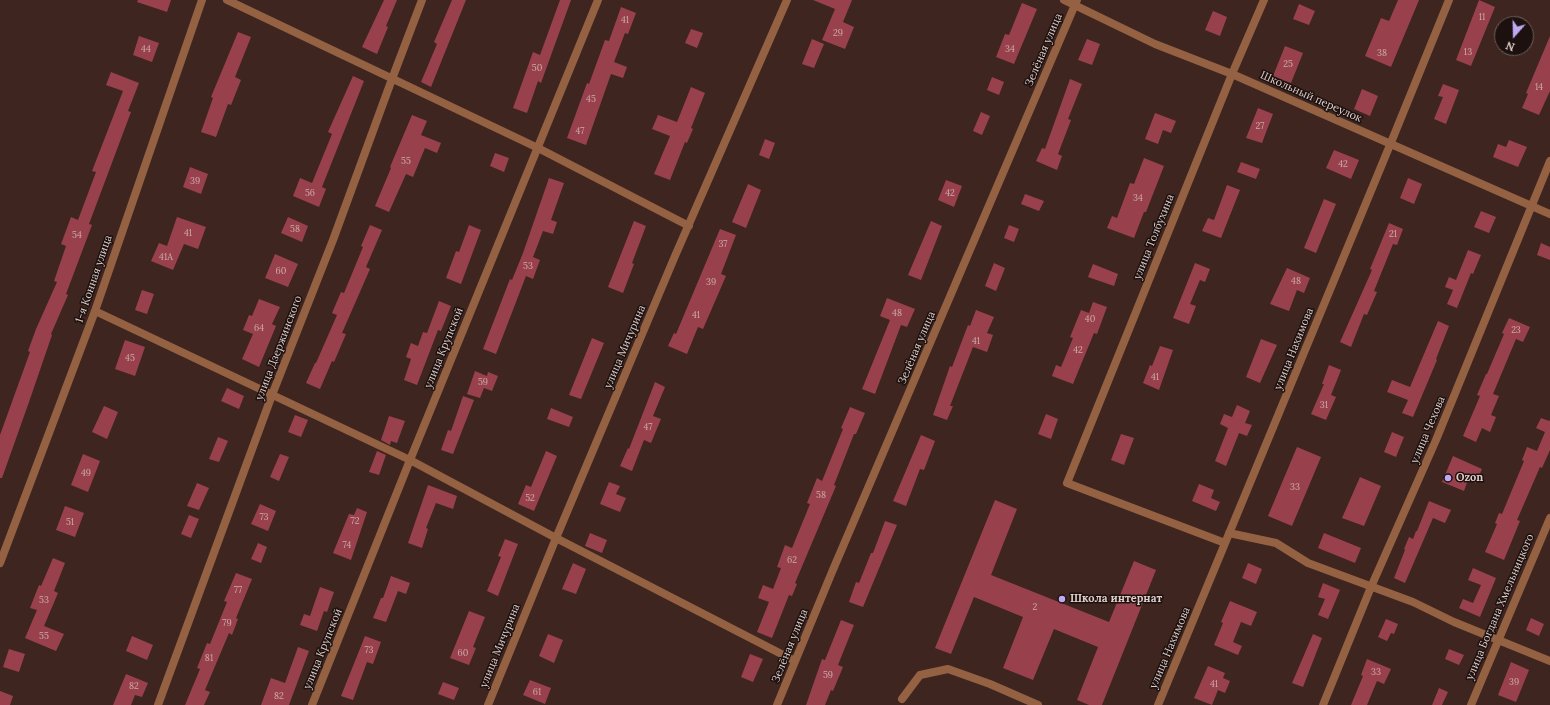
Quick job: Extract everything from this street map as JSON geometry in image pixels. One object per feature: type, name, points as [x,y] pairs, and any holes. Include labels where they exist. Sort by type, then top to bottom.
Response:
[{"type":"street","name":"1-я Конная улица","points":[[0,563],[95,311],[202,0]]},
{"type":"street","points":[[227,0],[538,148],[689,226]]},
{"type":"street","name":"улица Дзержинского","points":[[158,705],[272,395],[333,240],[422,0]]},
{"type":"street","name":"улица Крупской","points":[[312,705],[410,460],[598,0]]},
{"type":"street","name":"улица Мичурина","points":[[488,705],[556,538],[787,0]]},
{"type":"street","name":"Школьный переулок","points":[[1064,0],[1076,3],[1155,44],[1232,74],[1390,145],[1550,214]]},
{"type":"street","name":"улица Толбухина","points":[[1225,544],[1066,483],[1232,74],[1264,0]]},
{"type":"street","name":"улица Нахимова","points":[[1158,705],[1449,0]]},
{"type":"street","name":"Зелёная улица","points":[[777,705],[1076,3]]},
{"type":"street","name":"улица Чехова","points":[[1323,705],[1371,587],[1436,440],[1550,161]]},
{"type":"street","points":[[95,311],[410,460],[556,538],[795,661]]},
{"type":"street","name":"улица Богдана Хмельницкого","points":[[1471,705],[1550,518]]},
{"type":"street","points":[[1229,533],[1276,543],[1308,563],[1412,602],[1454,622],[1550,661]]},
{"type":"street","points":[[902,699],[920,675],[948,669],[990,684],[1038,705]]},
{"type":"building","points":[[138,0],[171,0],[167,12],[137,2]]},
{"type":"building","points":[[384,0],[397,0],[386,26],[388,27],[377,54],[362,47]]},
{"type":"building","points":[[452,0],[466,0],[431,87],[421,82],[437,44],[434,42]]},
{"type":"building","points":[[560,0],[571,0],[541,83],[538,81],[527,113],[513,108],[533,52],[540,55]]},
{"type":"building","points":[[813,0],[852,0],[843,22],[854,27],[845,49],[822,40],[835,9]]},
{"type":"building","points":[[1398,0],[1419,0],[1391,67],[1365,56],[1381,18],[1389,21]]},
{"type":"building","points":[[1479,0],[1495,7],[1471,66],[1456,60]]},
{"type":"building","points":[[1022,3],[1037,9],[1014,64],[996,57],[1005,34],[1009,35]]},
{"type":"building","points":[[1299,4],[1315,11],[1309,25],[1293,19]]},
{"type":"building","points":[[621,7],[636,13],[628,34],[625,33],[614,62],[627,67],[623,78],[611,74],[586,145],[567,138],[587,83],[589,84],[605,40],[609,41]]},
{"type":"building","points":[[1213,11],[1227,17],[1220,36],[1205,30]]},
{"type":"building","points":[[691,29],[703,33],[697,48],[685,43]]},
{"type":"building","points":[[238,32],[251,37],[235,77],[241,80],[231,105],[228,104],[216,137],[201,132],[213,98],[211,97]]},
{"type":"building","points":[[139,36],[159,43],[152,62],[133,55]]},
{"type":"building","points":[[1550,36],[1550,91],[1539,115],[1522,108],[1528,94],[1526,93]]},
{"type":"building","points":[[812,39],[824,44],[814,68],[802,64]]},
{"type":"building","points":[[1087,39],[1100,44],[1092,65],[1078,60]]},
{"type":"building","points":[[1285,46],[1303,53],[1291,83],[1273,76]]},
{"type":"building","points":[[111,72],[139,83],[128,111],[131,112],[89,224],[92,225],[66,294],[68,295],[51,334],[52,335],[29,402],[2,478],[0,478],[0,435],[30,352],[28,351],[36,329],[57,282],[54,281],[66,246],[61,244],[71,217],[78,220],[96,172],[92,171],[123,91],[106,85]]},
{"type":"building","points":[[353,76],[364,81],[322,187],[326,189],[319,207],[293,196],[300,178],[312,183],[332,134],[328,132]]},
{"type":"building","points":[[992,77],[1004,82],[999,95],[987,90]]},
{"type":"building","points":[[1070,79],[1082,84],[1068,119],[1071,120],[1058,154],[1062,156],[1057,170],[1036,161],[1042,148],[1045,149]]},
{"type":"building","points":[[1443,84],[1459,90],[1446,124],[1434,119],[1443,97],[1438,96]]},
{"type":"building","points":[[691,87],[705,93],[691,128],[693,129],[687,143],[685,142],[670,180],[654,174],[670,136],[652,129],[658,115],[677,122]]},
{"type":"building","points":[[1362,89],[1378,96],[1370,116],[1354,109]]},
{"type":"building","points":[[1258,108],[1273,114],[1262,143],[1246,138]]},
{"type":"building","points":[[981,112],[990,116],[982,135],[973,131]]},
{"type":"building","points":[[1155,113],[1176,121],[1171,133],[1163,130],[1158,144],[1145,139]]},
{"type":"building","points":[[412,115],[427,121],[421,135],[441,143],[437,153],[425,148],[413,177],[406,174],[389,212],[375,206]]},
{"type":"building","points":[[765,139],[775,143],[769,159],[759,155]]},
{"type":"building","points":[[1509,140],[1527,147],[1518,167],[1493,157],[1498,144],[1506,147]]},
{"type":"building","points":[[1334,150],[1359,160],[1351,179],[1326,168]]},
{"type":"building","points":[[495,153],[509,158],[504,172],[490,166]]},
{"type":"building","points":[[1144,158],[1164,166],[1134,238],[1107,228],[1112,216],[1117,218],[1130,183],[1134,184]]},
{"type":"building","points":[[1241,162],[1260,169],[1256,179],[1237,172]]},
{"type":"building","points":[[190,167],[208,174],[201,194],[183,187]]},
{"type":"building","points":[[549,178],[564,183],[551,220],[557,222],[553,234],[543,231],[533,257],[540,260],[533,279],[526,276],[496,354],[483,349],[510,279],[512,280],[523,253]]},
{"type":"building","points":[[1408,178],[1422,184],[1414,204],[1400,198]]},
{"type":"building","points":[[946,180],[962,186],[954,207],[938,200]]},
{"type":"building","points":[[748,184],[761,190],[746,228],[732,222]]},
{"type":"building","points":[[1227,185],[1240,190],[1221,238],[1202,231],[1208,218],[1214,220]]},
{"type":"building","points":[[1025,194],[1044,201],[1039,211],[1021,204]]},
{"type":"building","points":[[1324,199],[1336,204],[1316,253],[1304,248]]},
{"type":"building","points":[[1481,211],[1496,217],[1489,233],[1474,227]]},
{"type":"building","points":[[177,217],[206,227],[198,249],[184,244],[173,270],[151,261],[159,243],[167,246]]},
{"type":"building","points":[[288,217],[308,226],[302,242],[281,233]]},
{"type":"building","points":[[634,221],[646,226],[632,263],[634,264],[623,293],[608,287]]},
{"type":"building","points":[[931,221],[942,226],[921,280],[908,275]]},
{"type":"building","points":[[1389,223],[1403,229],[1397,245],[1393,244],[1374,291],[1377,292],[1367,315],[1364,314],[1351,347],[1340,342],[1372,270],[1370,269]]},
{"type":"building","points":[[370,225],[382,230],[366,267],[370,269],[342,333],[346,334],[320,389],[306,383],[337,315],[332,313],[341,292],[344,293],[363,247],[361,246]]},
{"type":"building","points":[[469,225],[481,230],[461,284],[446,278],[456,251],[459,252]]},
{"type":"building","points":[[1009,225],[1019,229],[1014,242],[1004,238]]},
{"type":"building","points":[[720,229],[736,235],[721,274],[726,276],[703,329],[698,327],[687,354],[668,346],[674,333],[676,334]]},
{"type":"building","points":[[1541,243],[1550,247],[1550,260],[1537,255]]},
{"type":"building","points":[[1468,250],[1481,255],[1473,274],[1471,273],[1457,308],[1447,304],[1453,290],[1445,287],[1449,277],[1456,280]]},
{"type":"building","points":[[275,254],[298,264],[288,287],[265,278]]},
{"type":"building","points":[[994,263],[1005,268],[996,291],[985,286]]},
{"type":"building","points":[[1195,263],[1210,269],[1205,282],[1200,280],[1190,304],[1196,306],[1189,324],[1173,318]]},
{"type":"building","points":[[1093,264],[1118,274],[1114,286],[1088,277]]},
{"type":"building","points":[[1287,268],[1310,278],[1304,293],[1297,290],[1289,311],[1270,304]]},
{"type":"building","points":[[142,290],[154,294],[147,314],[135,310]]},
{"type":"building","points":[[887,298],[915,309],[907,327],[901,325],[875,394],[862,389],[890,320],[880,316]]},
{"type":"building","points":[[259,299],[280,307],[272,324],[276,326],[259,367],[242,359],[253,334],[243,330],[249,315],[252,316]]},
{"type":"building","points":[[439,301],[451,306],[441,331],[438,330],[417,385],[404,380],[411,359],[406,357],[411,343],[418,346],[423,332],[427,333]]},
{"type":"building","points":[[1093,302],[1107,307],[1097,334],[1094,333],[1073,384],[1052,376],[1056,365],[1061,367],[1073,338],[1070,337],[1081,310],[1089,313]]},
{"type":"building","points":[[976,310],[994,317],[987,333],[993,335],[987,352],[973,347],[950,406],[953,406],[947,420],[933,415],[950,366],[952,367],[968,325],[970,326]]},
{"type":"building","points":[[1509,318],[1530,327],[1523,342],[1516,339],[1493,394],[1499,396],[1491,415],[1496,417],[1490,432],[1482,428],[1476,442],[1463,436],[1480,396],[1477,395],[1504,334],[1502,333]]},
{"type":"building","points":[[1438,321],[1449,326],[1436,359],[1437,360],[1413,417],[1402,413],[1408,400],[1387,392],[1392,380],[1410,387]]},
{"type":"building","points":[[592,338],[604,343],[581,399],[569,395]]},
{"type":"building","points":[[1261,339],[1277,345],[1260,383],[1246,377]]},
{"type":"building","points":[[125,340],[145,347],[135,376],[115,369]]},
{"type":"building","points":[[1160,346],[1173,350],[1159,390],[1143,383]]},
{"type":"building","points":[[1329,365],[1341,370],[1331,395],[1336,397],[1326,420],[1311,414],[1324,384],[1322,384]]},
{"type":"building","points":[[475,371],[487,376],[488,372],[498,376],[492,391],[484,388],[480,398],[467,394]]},
{"type":"building","points":[[655,382],[665,387],[653,416],[661,419],[651,443],[644,440],[632,471],[620,466],[628,448],[629,449]]},
{"type":"building","points":[[227,388],[244,396],[239,409],[221,401]]},
{"type":"building","points":[[463,396],[474,400],[453,454],[441,450],[448,430],[451,431]]},
{"type":"building","points":[[1237,405],[1250,411],[1245,423],[1252,425],[1247,436],[1239,433],[1226,466],[1215,461],[1228,428],[1220,424],[1224,414],[1232,417]]},
{"type":"building","points":[[104,406],[118,412],[107,439],[92,432]]},
{"type":"building","points":[[850,407],[865,413],[856,434],[854,434],[834,485],[836,486],[795,583],[797,584],[792,596],[789,595],[772,638],[757,632],[769,602],[758,598],[763,585],[773,589],[781,568],[777,567],[785,545],[792,548],[810,504],[807,503],[817,478],[822,481],[843,429],[841,428]]},
{"type":"building","points":[[551,408],[573,417],[569,427],[547,419]]},
{"type":"building","points":[[1046,414],[1058,419],[1051,439],[1038,434]]},
{"type":"building","points":[[295,415],[308,420],[301,437],[288,432]]},
{"type":"building","points":[[389,416],[405,421],[397,443],[391,441],[390,445],[381,440]]},
{"type":"building","points":[[1541,418],[1550,420],[1550,450],[1542,468],[1540,467],[1517,520],[1520,521],[1504,560],[1485,552],[1497,524],[1495,523],[1499,513],[1502,514],[1524,461],[1522,460],[1527,447],[1537,451],[1545,432],[1536,428]]},
{"type":"building","points":[[1392,432],[1404,437],[1396,457],[1384,452]]},
{"type":"building","points":[[1121,434],[1134,438],[1124,465],[1111,460]]},
{"type":"building","points":[[921,435],[935,441],[924,470],[920,469],[906,506],[893,501]]},
{"type":"building","points":[[218,437],[228,441],[219,462],[209,459]]},
{"type":"building","points":[[1297,447],[1321,457],[1292,526],[1268,516]]},
{"type":"building","points":[[377,451],[386,455],[379,475],[369,472]]},
{"type":"building","points":[[546,451],[557,456],[534,511],[518,504],[526,485],[531,487]]},
{"type":"building","points":[[83,454],[100,461],[88,492],[71,485]]},
{"type":"building","points":[[280,454],[289,457],[279,481],[270,477]]},
{"type":"building","points":[[1453,456],[1482,469],[1476,483],[1468,480],[1464,491],[1442,482]]},
{"type":"building","points":[[1360,477],[1381,486],[1364,526],[1342,518]]},
{"type":"building","points":[[609,482],[620,486],[616,494],[626,498],[620,512],[600,504]]},
{"type":"building","points":[[197,483],[209,488],[199,510],[187,506]]},
{"type":"building","points":[[1199,484],[1214,490],[1211,498],[1220,502],[1216,511],[1192,501]]},
{"type":"building","points":[[428,485],[457,496],[453,509],[436,503],[426,528],[428,529],[422,548],[408,543]]},
{"type":"building","points":[[995,500],[1017,509],[991,575],[1109,622],[1134,561],[1156,570],[1102,705],[1089,705],[1077,700],[1098,647],[1054,629],[1033,680],[1003,668],[1023,617],[974,597],[951,654],[935,648]]},
{"type":"building","points":[[1429,501],[1451,510],[1445,523],[1433,518],[1405,583],[1394,578],[1409,537],[1413,539]]},
{"type":"building","points":[[260,504],[276,511],[268,531],[251,524]]},
{"type":"building","points":[[65,506],[84,513],[75,537],[56,530]]},
{"type":"building","points":[[357,508],[367,512],[351,560],[333,553],[349,514],[354,515]]},
{"type":"building","points":[[189,515],[199,519],[191,538],[181,534]]},
{"type":"building","points":[[885,521],[897,525],[863,607],[849,602],[856,582],[859,583],[871,553],[873,553]]},
{"type":"building","points":[[590,533],[607,540],[602,553],[585,546]]},
{"type":"building","points":[[1324,533],[1361,548],[1355,563],[1318,548]]},
{"type":"building","points":[[505,539],[518,544],[498,596],[487,591],[501,557],[498,556]]},
{"type":"building","points":[[258,543],[267,547],[261,563],[251,559]]},
{"type":"building","points":[[53,558],[65,563],[54,591],[58,593],[44,626],[64,634],[56,651],[25,638],[37,610],[30,608],[39,585],[41,586]]},
{"type":"building","points":[[573,563],[586,569],[576,594],[562,589]]},
{"type":"building","points":[[1248,563],[1262,569],[1256,584],[1242,578]]},
{"type":"building","points":[[1473,568],[1496,578],[1480,617],[1459,608],[1463,599],[1473,603],[1481,585],[1468,580]]},
{"type":"building","points":[[236,573],[252,579],[236,618],[238,619],[232,635],[229,633],[205,690],[210,692],[204,705],[185,705],[200,669],[197,668],[207,643],[210,644],[227,602],[224,601]]},
{"type":"building","points":[[391,576],[410,583],[406,594],[398,591],[386,622],[373,618],[381,598],[383,598]]},
{"type":"building","points":[[1323,583],[1340,590],[1328,619],[1318,615],[1325,599],[1318,597]]},
{"type":"building","points":[[320,587],[334,592],[327,612],[324,611],[317,631],[300,625],[304,614],[310,616]]},
{"type":"building","points":[[1230,601],[1257,612],[1251,626],[1241,622],[1233,642],[1242,646],[1238,655],[1214,645],[1223,623],[1221,622]]},
{"type":"building","points":[[469,611],[485,617],[473,647],[476,648],[469,665],[450,658]]},
{"type":"building","points":[[1531,618],[1544,624],[1539,636],[1526,630]]},
{"type":"building","points":[[1386,619],[1398,624],[1394,634],[1391,633],[1387,641],[1378,637]]},
{"type":"building","points":[[841,620],[854,625],[838,665],[843,667],[833,691],[831,690],[825,705],[806,705],[822,659],[825,660]]},
{"type":"building","points":[[548,634],[563,640],[554,663],[539,656]]},
{"type":"building","points":[[1313,634],[1322,638],[1303,687],[1292,683]]},
{"type":"building","points":[[132,636],[153,645],[147,660],[126,651]]},
{"type":"building","points":[[365,636],[381,642],[373,664],[367,662],[353,700],[341,696]]},
{"type":"building","points":[[298,647],[309,651],[289,705],[261,705],[271,678],[285,683]]},
{"type":"building","points":[[9,649],[25,654],[19,672],[3,667]]},
{"type":"building","points":[[1449,649],[1464,655],[1459,665],[1445,659]]},
{"type":"building","points":[[750,654],[763,659],[753,682],[741,677]]},
{"type":"building","points":[[1367,659],[1391,669],[1384,684],[1377,681],[1367,705],[1351,705],[1363,676],[1361,675]]},
{"type":"building","points":[[1511,662],[1529,670],[1516,702],[1498,695]]},
{"type":"building","points":[[1208,666],[1225,673],[1223,678],[1230,681],[1225,693],[1218,690],[1212,705],[1194,698]]},
{"type":"building","points":[[126,674],[148,683],[142,697],[135,695],[131,705],[113,705]]},
{"type":"building","points":[[530,680],[551,688],[545,704],[523,695]]},
{"type":"building","points":[[443,682],[459,688],[454,700],[438,694]]},
{"type":"building","points":[[1439,688],[1448,692],[1442,705],[1432,705]]},
{"type":"building","points":[[0,691],[13,696],[10,705],[0,705]]},
{"type":"place","name":"Ozon","points":[[1448,478]]},
{"type":"place","name":"Школа интернат","points":[[1062,599]]}]
